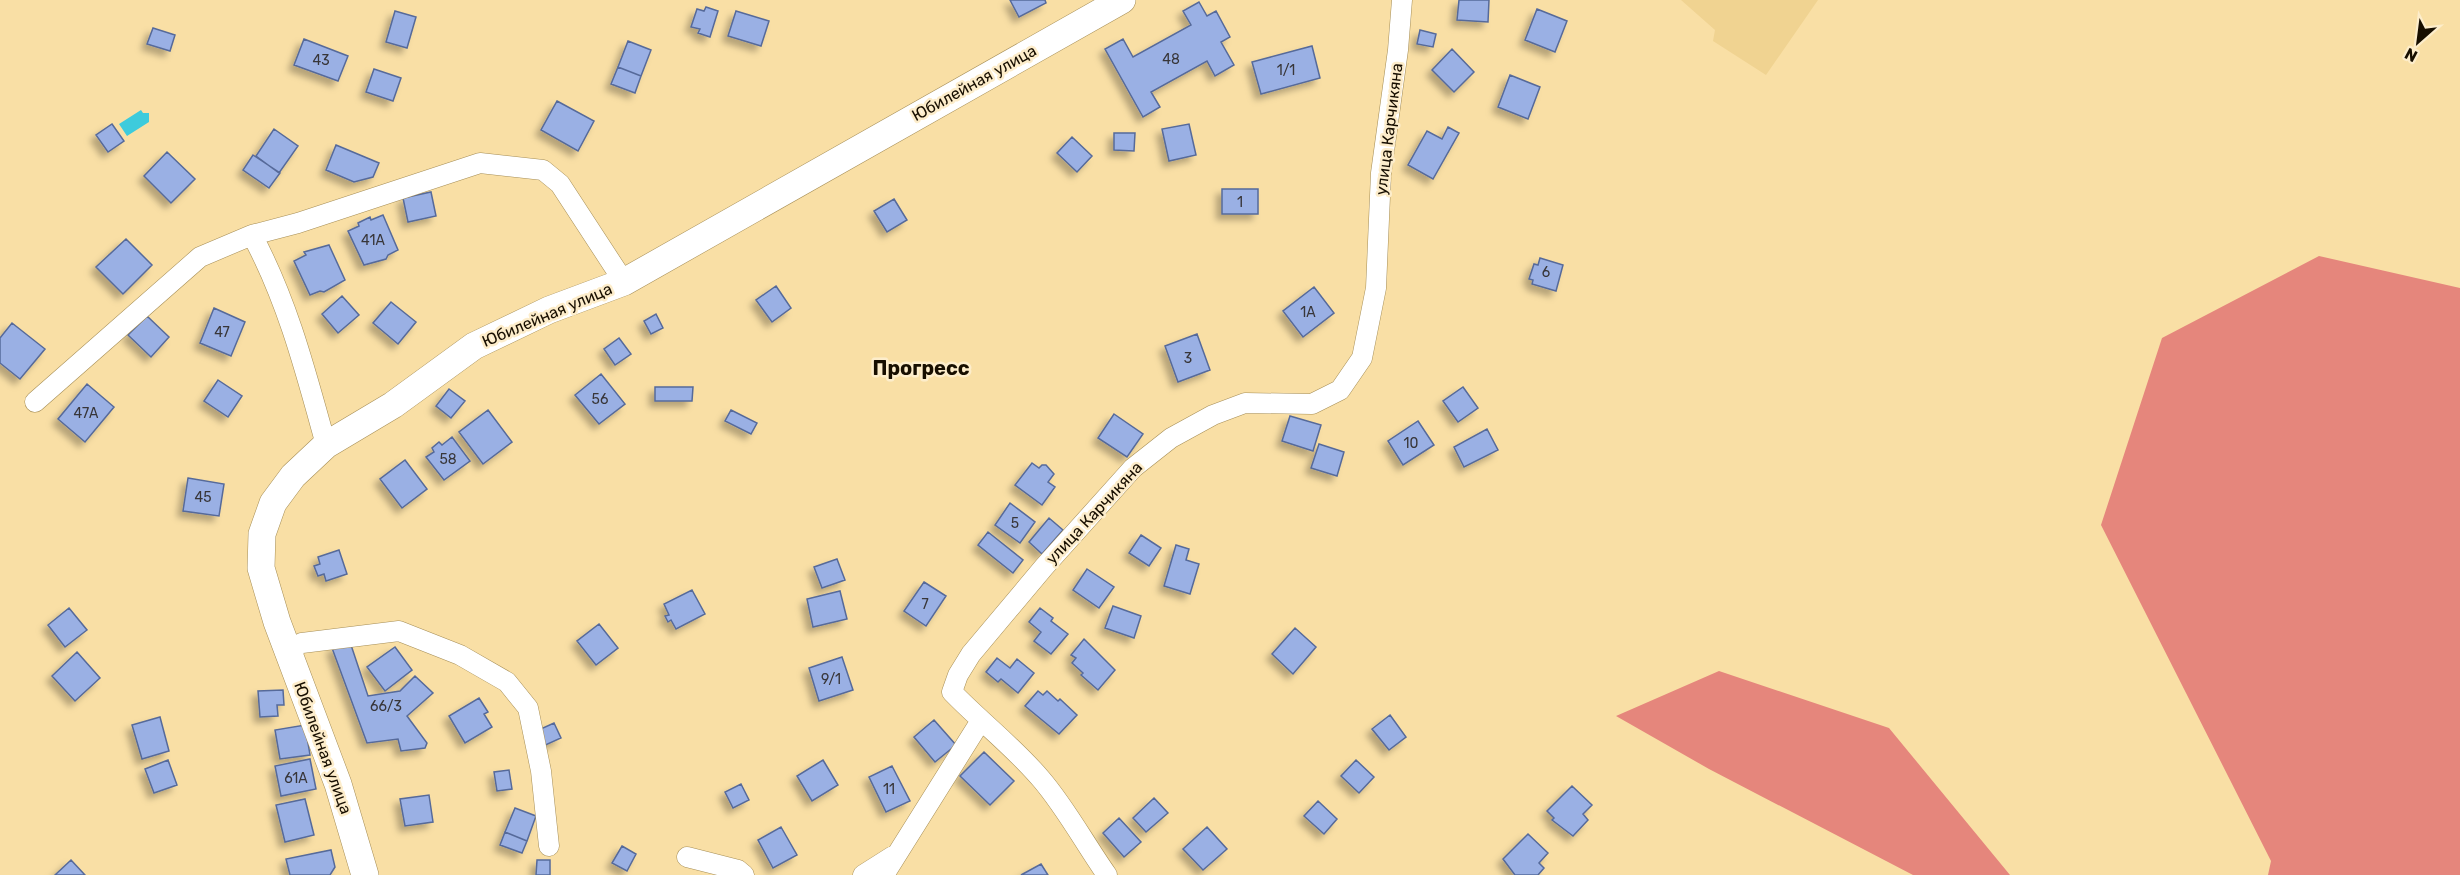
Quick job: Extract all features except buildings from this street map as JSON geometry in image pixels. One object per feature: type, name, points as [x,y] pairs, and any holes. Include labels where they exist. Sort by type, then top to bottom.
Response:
[{"type":"street","name":"Юбилейная улица","points":[[365,875],[338,784],[277,622],[261,568],[262,534],[273,503],[293,476],[326,445],[393,405],[474,346],[549,310],[624,282],[1122,0]]},
{"type":"street","name":"улица Карчикяна","points":[[1107,875],[1043,781],[1008,742],[980,722],[952,692],[958,675],[971,654],[1044,567],[1133,468],[1171,438],[1245,403],[1312,404],[1340,390],[1362,358],[1376,288],[1381,173],[1398,50],[1402,0]]},
{"type":"street","points":[[35,402],[200,257],[252,236],[480,163],[543,170],[560,184],[624,282]]},
{"type":"street","points":[[252,236],[271,271],[299,347],[326,445]]},
{"type":"street","points":[[288,650],[302,643],[399,631],[460,655],[507,681],[528,708],[541,771],[549,846]]},
{"type":"street","points":[[884,875],[980,722]]},
{"type":"street","points":[[863,875],[897,853]]},
{"type":"street","points":[[687,857],[738,870],[744,875]]},
{"type":"shaded area","points":[[1681,0],[1818,0],[1766,75],[1713,41],[1715,30]]},
{"type":"shaded area","points":[[2319,256],[2460,288],[2460,875],[2268,875],[2271,861],[2101,525],[2162,338]]},
{"type":"shaded area","points":[[1719,671],[1889,728],[2010,875],[1913,875],[1709,769],[1616,716]]},
{"type":"water","points":[[141,110],[143,113],[149,113],[149,122],[127,136],[119,124]]},
{"type":"district","name":"Прогресс","points":[[921,368]]}]
